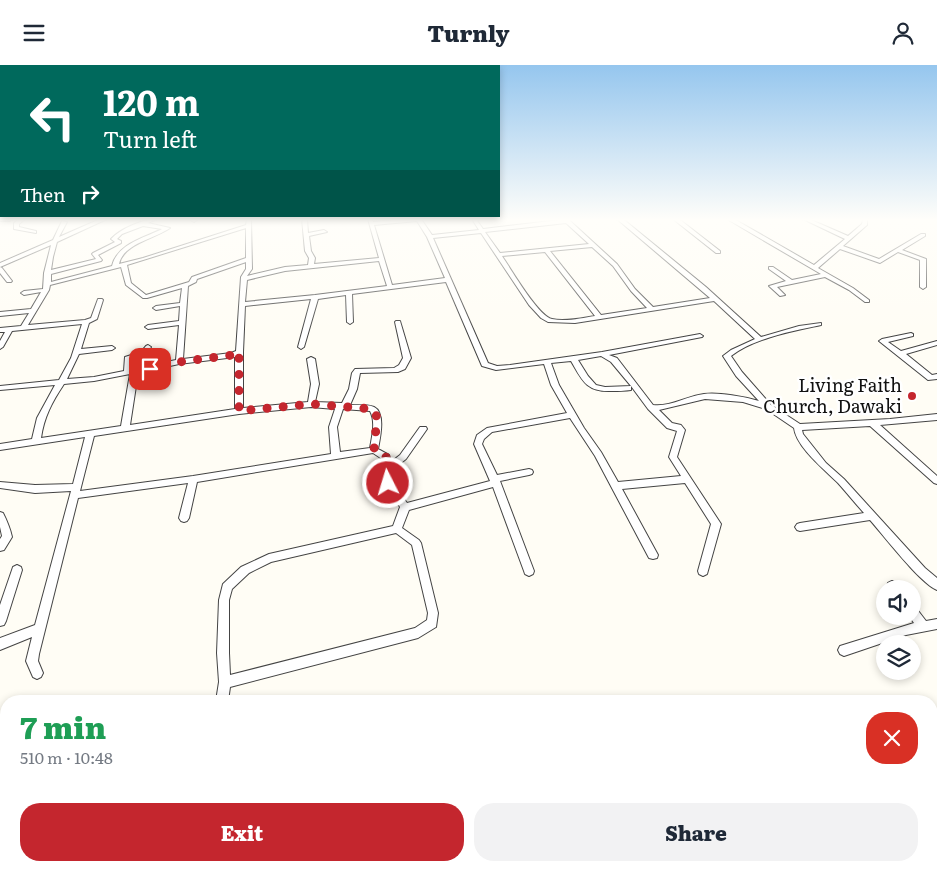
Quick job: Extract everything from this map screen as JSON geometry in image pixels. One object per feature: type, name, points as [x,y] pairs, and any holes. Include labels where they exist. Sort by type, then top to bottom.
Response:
[{"type":"street","points":[[0,265],[19,257]]},
{"type":"street","points":[[23,327],[47,287],[47,273],[51,257]]},
{"type":"street","points":[[47,273],[100,260],[97,257]]},
{"type":"street","points":[[114,267],[118,257]]},
{"type":"street","points":[[24,293],[151,257]]},
{"type":"street","points":[[311,257],[311,266]]},
{"type":"street","points":[[438,257],[485,364],[496,368],[573,359],[700,336]]},
{"type":"street","points":[[500,257],[531,304],[543,317],[550,321],[576,321],[715,299]]},
{"type":"street","points":[[551,257],[599,317]]},
{"type":"street","points":[[605,257],[615,265],[633,290],[651,308]]},
{"type":"street","points":[[665,257],[760,340]]},
{"type":"street","points":[[794,257],[851,289],[867,301]]},
{"type":"street","points":[[814,268],[828,257]]},
{"type":"street","points":[[867,257],[880,261],[889,257]]},
{"type":"street","points":[[916,257],[923,259],[923,287]]},
{"type":"street","points":[[124,265],[128,284],[145,297],[186,285],[193,282],[194,278],[249,258],[249,269],[244,279],[239,352],[239,411]]},
{"type":"street","points":[[14,259],[22,261]]},
{"type":"street","points":[[244,279],[285,269],[381,259],[390,287]]},
{"type":"street","points":[[771,268],[791,282]]},
{"type":"street","points":[[0,269],[9,281]]},
{"type":"street","points":[[782,295],[773,289],[772,286],[825,275]]},
{"type":"street","points":[[243,304],[447,280]]},
{"type":"street","points":[[179,362],[186,285]]},
{"type":"street","points":[[349,292],[350,322]]},
{"type":"street","points":[[301,347],[315,297]]},
{"type":"street","points":[[0,329],[86,322],[94,319],[100,300]]},
{"type":"street","points":[[156,308],[184,304]]},
{"type":"street","points":[[0,314],[34,311]]},
{"type":"street","points":[[36,441],[41,413],[72,363],[86,322]]},
{"type":"street","points":[[336,456],[333,427],[342,405],[353,389],[356,373],[358,371],[395,370],[402,367],[407,358],[398,322]]},
{"type":"street","points":[[148,327],[182,323]]},
{"type":"street","points":[[819,324],[809,325],[760,340],[731,351],[728,356],[739,374],[769,407],[798,427],[937,417]]},
{"type":"street","points":[[1,342],[10,329]]},
{"type":"street","points":[[911,335],[882,341],[935,379]]},
{"type":"street","points":[[902,355],[902,353],[937,343]]},
{"type":"street","points":[[125,428],[130,372],[128,359],[143,354],[148,347]]},
{"type":"street","points":[[76,352],[112,348]]},
{"type":"street","points":[[0,388],[60,384],[179,362],[233,355],[239,352]]},
{"type":"street","points":[[602,354],[614,360],[651,407],[670,426],[678,427],[681,430],[673,454],[716,524],[703,571]]},
{"type":"street","points":[[311,359],[315,384],[311,404]]},
{"type":"street","points":[[573,359],[591,387],[597,390],[628,388]]},
{"type":"street","points":[[547,362],[555,385],[616,486],[653,555]]},
{"type":"street","points":[[651,407],[670,406],[705,396],[744,399],[769,407]]},
{"type":"street","points":[[0,447],[239,411],[311,404],[342,405],[372,409],[377,417],[374,450]]},
{"type":"street","points":[[528,571],[495,481],[478,444],[480,437],[490,430],[573,415]]},
{"type":"street","points":[[871,422],[937,481]]},
{"type":"street","points":[[798,427],[799,435],[823,465],[841,481],[921,571],[937,585]]},
{"type":"street","points":[[388,469],[403,457],[423,429]]},
{"type":"street","points":[[37,673],[32,661],[33,654],[90,434]]},
{"type":"street","points":[[0,485],[76,491],[193,479],[374,450],[386,457],[388,483],[406,507]]},
{"type":"street","points":[[406,507],[529,472]]},
{"type":"street","points":[[184,518],[193,479]]},
{"type":"street","points":[[616,486],[688,479]]},
{"type":"street","points":[[397,529],[406,507]]},
{"type":"street","points":[[800,527],[871,515]]},
{"type":"street","points":[[0,516],[7,537],[0,547]]},
{"type":"street","points":[[223,695],[225,682],[223,653],[224,600],[227,587],[245,570],[269,558],[397,529],[416,543],[433,613],[432,623],[418,633],[225,682]]},
{"type":"street","points":[[0,621],[17,570]]},
{"type":"street","points":[[921,623],[924,627]]},
{"type":"street","points":[[844,650],[906,630],[937,624]]},
{"type":"street","points":[[0,644],[39,629]]},
{"type":"place","name":"Living Faith Church, Dawaki","points":[[912,396]]},
{"type":"route","points":[[150,369],[179,362],[233,355],[239,352],[239,411],[311,404],[346,405],[372,409],[377,417],[374,450],[386,457],[388,483]]}]
